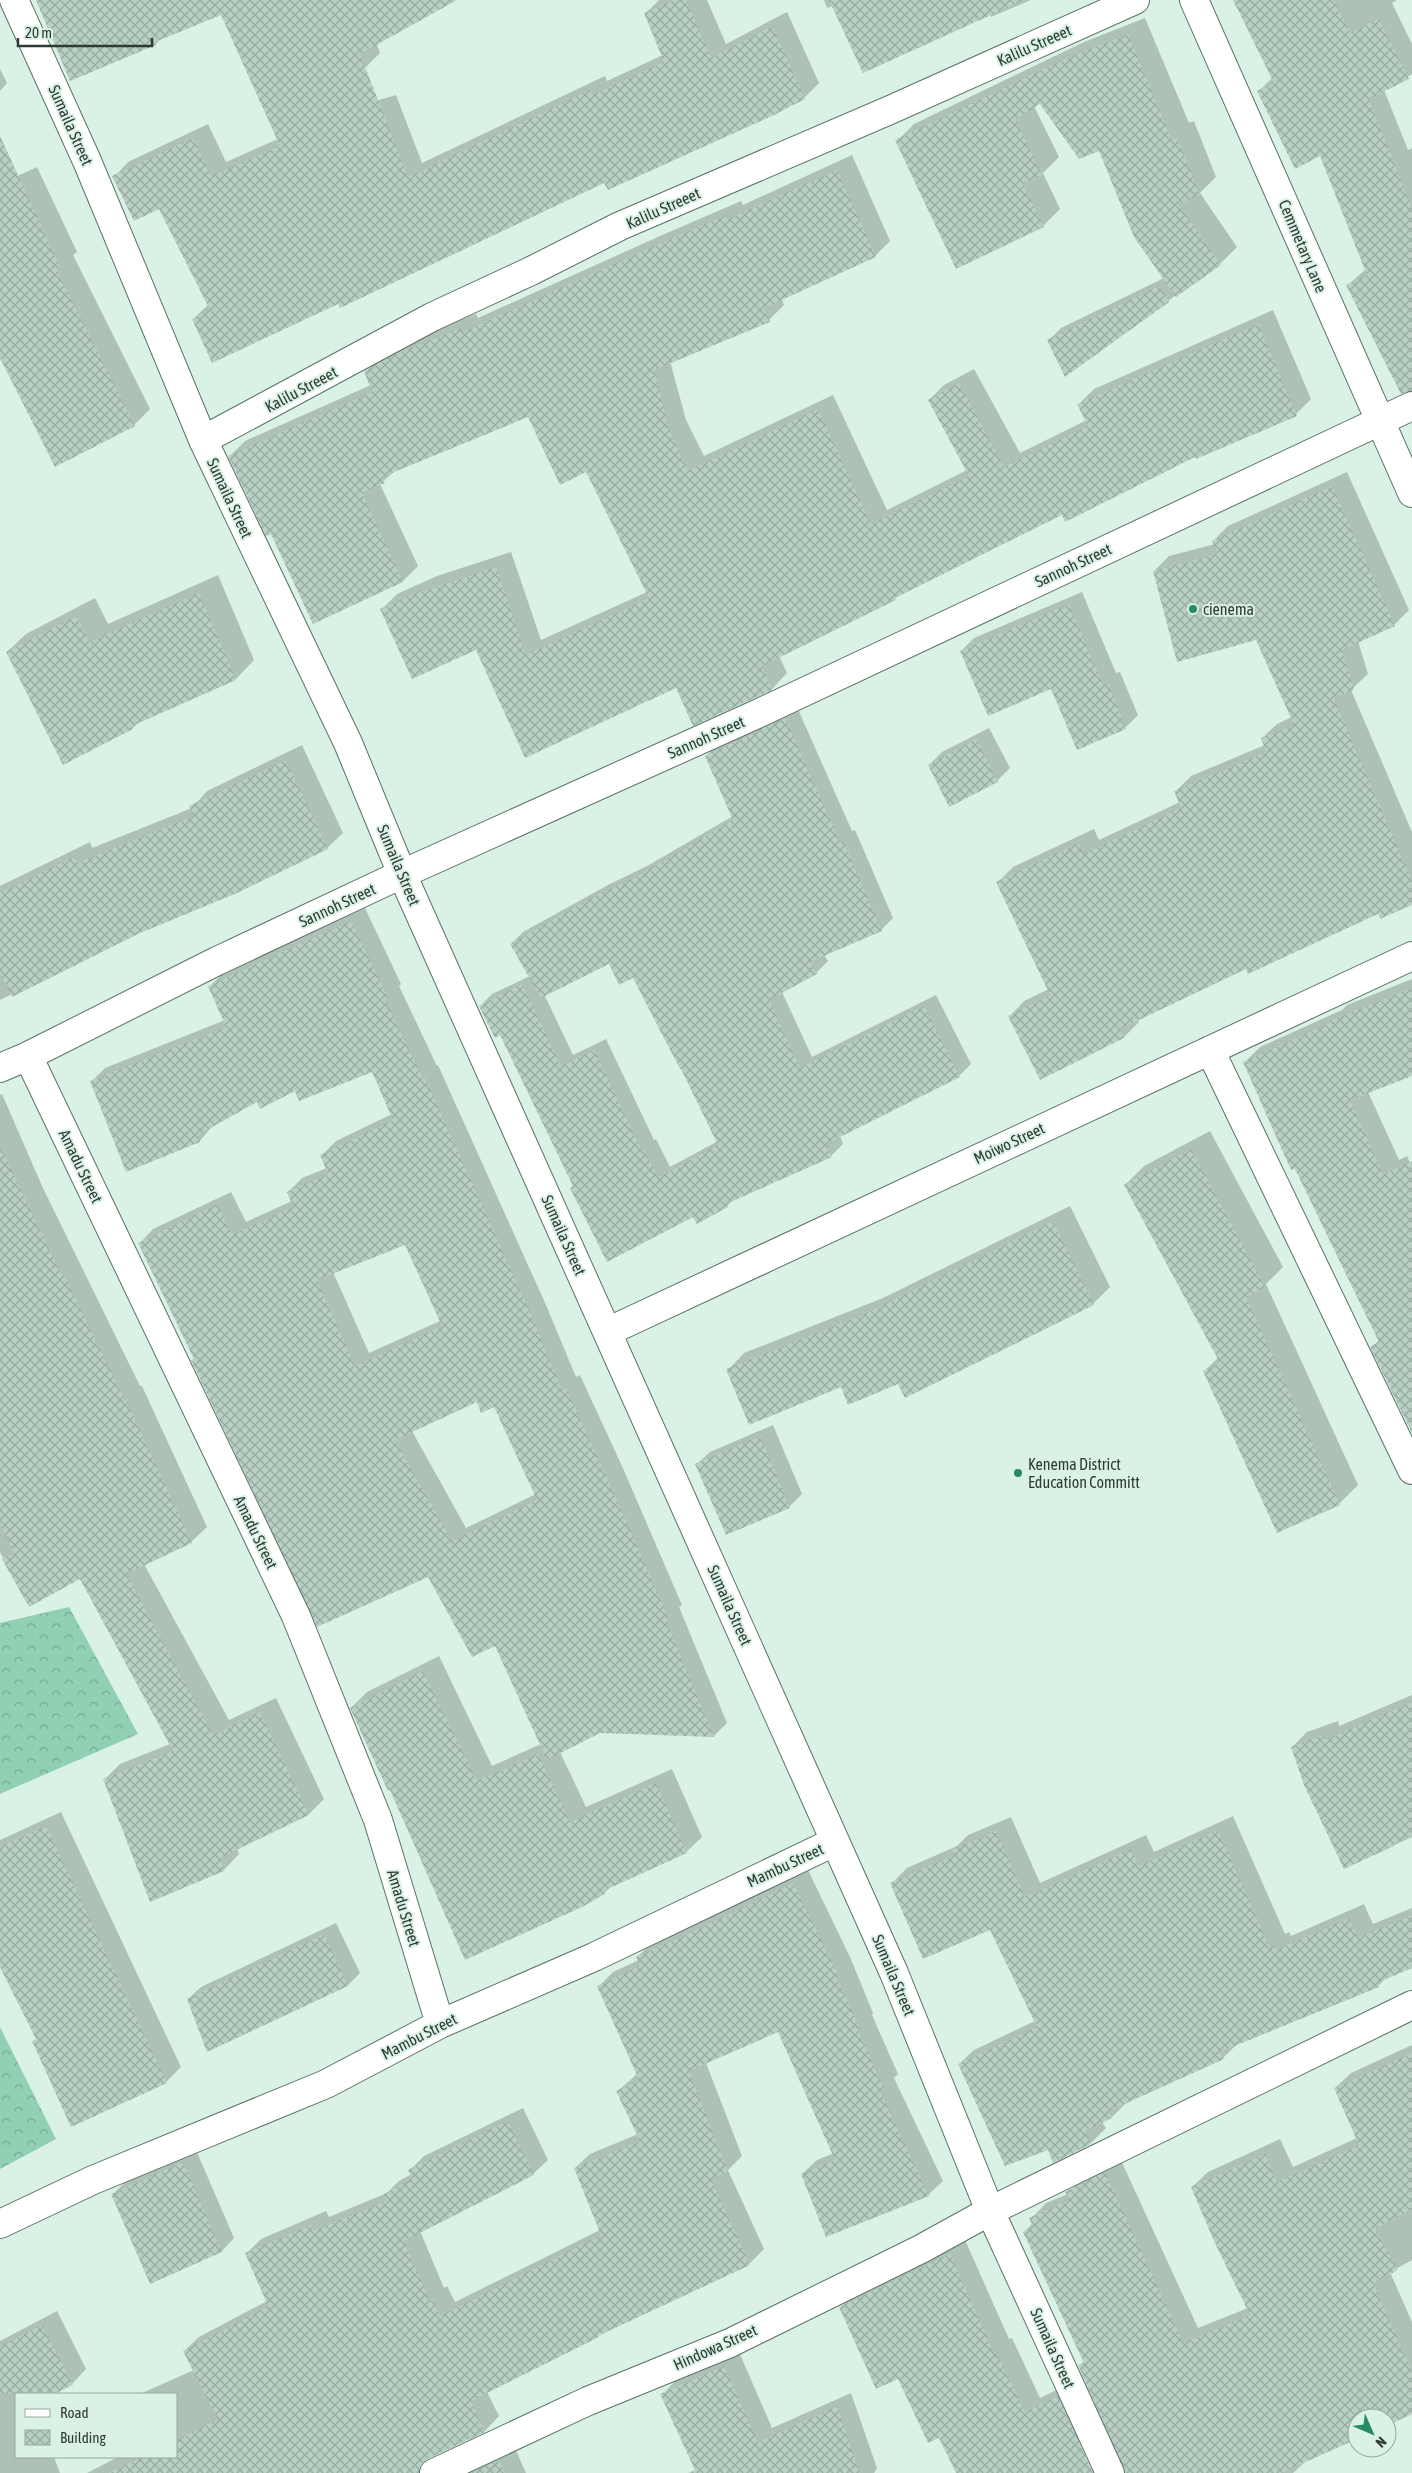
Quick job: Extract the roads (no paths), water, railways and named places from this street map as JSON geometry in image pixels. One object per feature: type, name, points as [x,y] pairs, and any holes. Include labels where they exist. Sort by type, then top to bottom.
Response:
[{"type":"street","name":"Sumaila Street","points":[[14,0],[87,161],[203,440],[348,743],[402,874],[894,1974],[990,2211],[1110,2473]]},
{"type":"street","name":"Kalilu Streeet","points":[[203,440],[432,317],[531,271],[620,226],[890,110],[1135,0]]},
{"type":"street","name":"Cemmetary Lane","points":[[1194,0],[1412,493]]},
{"type":"street","name":"Sannoh Street","points":[[0,1068],[28,1056],[217,961],[402,874],[754,716],[1412,406]]},
{"type":"street","name":"Moiwo Street","points":[[607,1332],[1412,956]]},
{"type":"street","points":[[1210,1050],[1412,1470]]},
{"type":"street","name":"Amadu Street","points":[[28,1056],[176,1361],[296,1616],[378,1820],[440,2024]]},
{"type":"street","name":"Mambu Street","points":[[0,2224],[93,2180],[326,2084],[440,2024],[594,1957],[834,1842]]},
{"type":"street","name":"Hindowa Street","points":[[434,2473],[588,2400],[730,2343],[921,2249],[990,2211],[1412,2005]]},
{"type":"place","name":"cienema","points":[[1193,609]]},
{"type":"place","name":"Kenema District Education Committ","points":[[1018,1473]]}]
